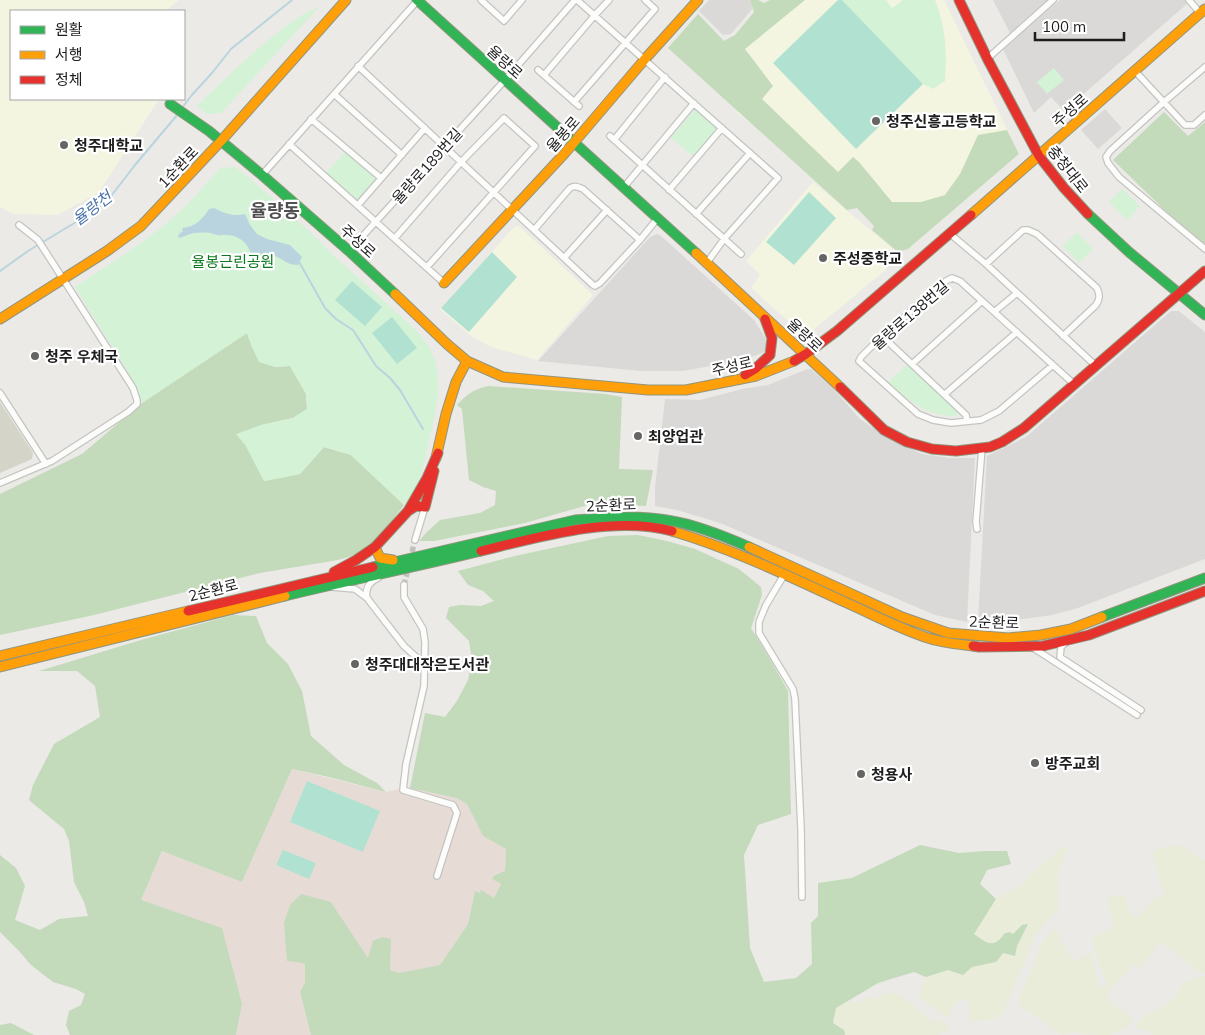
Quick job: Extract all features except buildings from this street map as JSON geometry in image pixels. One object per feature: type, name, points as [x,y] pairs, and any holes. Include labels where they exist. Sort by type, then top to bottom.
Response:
[{"type":"street","name":"1순환로","points":[[0,319],[107,251],[141,226],[221,141],[346,0]]},
{"type":"street","points":[[262,175],[418,0]]},
{"type":"street","name":"율량로","points":[[418,0],[806,354],[884,430],[914,444],[942,451],[969,451],[993,446],[1024,428],[1205,271]]},
{"type":"street","points":[[482,0],[504,21],[522,0]]},
{"type":"street","points":[[576,0],[626,42],[778,178],[724,239],[706,264]]},
{"type":"street","name":"율량로189번길","points":[[349,251],[576,0]]},
{"type":"street","points":[[544,75],[609,0]]},
{"type":"street","points":[[538,70],[576,104],[655,9],[645,0]]},
{"type":"street","name":"율봉로","points":[[444,283],[513,210],[698,0]]},
{"type":"street","name":"충청대로","points":[[959,0],[1039,156],[1086,212],[1205,315]]},
{"type":"street","points":[[988,58],[1053,0]]},
{"type":"street","points":[[1189,0],[1203,11]]},
{"type":"street","name":"주성로","points":[[170,104],[221,141],[262,175],[349,251],[467,362],[503,377],[648,390],[686,390],[756,376],[790,363],[806,354],[837,331],[1203,11]]},
{"type":"street","points":[[358,66],[595,286],[600,283],[658,219]]},
{"type":"street","points":[[1205,67],[1110,151],[1106,157],[1108,163],[1119,177],[1205,249]]},
{"type":"street","points":[[1135,71],[1186,125],[1194,125],[1205,115]]},
{"type":"street","points":[[665,78],[612,138],[741,254]]},
{"type":"street","points":[[334,94],[402,154]]},
{"type":"street","points":[[624,187],[694,103]]},
{"type":"street","points":[[395,238],[461,162],[504,118],[535,146],[427,267]]},
{"type":"street","points":[[311,119],[381,178]]},
{"type":"street","points":[[358,206],[425,128]]},
{"type":"street","points":[[669,190],[722,128]]},
{"type":"street","points":[[289,144],[444,283]]},
{"type":"street","points":[[696,214],[750,153]]},
{"type":"street","points":[[534,230],[570,188],[576,186],[583,189],[640,240]]},
{"type":"street","points":[[564,258],[607,210]]},
{"type":"street","points":[[0,483],[52,462],[128,412],[137,404],[133,388],[52,261],[34,236],[19,225]]},
{"type":"street","points":[[986,264],[1023,230],[1028,230],[1037,234],[1097,288],[1099,300],[1096,306],[1062,336]]},
{"type":"street","points":[[949,234],[986,264],[1096,366]]},
{"type":"street","name":"율량로138번길","points":[[1053,365],[999,411],[981,420],[951,423],[932,420],[918,414],[859,361],[882,336],[946,281],[952,278],[960,281],[1017,332],[1075,385]]},
{"type":"street","points":[[994,312],[1017,293]]},
{"type":"street","points":[[912,364],[982,301]]},
{"type":"street","points":[[735,380],[755,369],[770,355],[772,338],[764,316]]},
{"type":"street","points":[[945,394],[1017,332]]},
{"type":"street","points":[[882,336],[945,394],[966,415],[967,421]]},
{"type":"street","points":[[415,540],[425,507],[446,414],[456,382],[467,362]]},
{"type":"street","points":[[0,393],[46,464]]},
{"type":"street","points":[[977,529],[982,448]]},
{"type":"street","points":[[319,579],[348,565],[375,548],[408,511],[438,453]]},
{"type":"street","points":[[408,511],[416,506],[425,507]]},
{"type":"street","name":"2순환로","points":[[0,656],[319,579],[575,520],[601,518],[635,517],[685,524],[735,541],[902,617],[948,633],[966,635],[1008,638],[1041,635],[1071,629],[1205,578]]},
{"type":"street","name":"2순환로","points":[[0,667],[326,586],[586,528],[629,526],[667,530],[694,538],[729,550],[928,638],[978,647],[1044,646],[1089,635],[1205,591]]},
{"type":"street","points":[[375,548],[380,558],[401,561]]},
{"type":"street","points":[[367,598],[365,592],[368,585],[374,579],[391,572]]},
{"type":"street","points":[[784,575],[770,598],[759,622],[758,633],[793,689],[795,699],[802,896]]},
{"type":"street","points":[[404,585],[404,597],[423,629],[425,642],[424,686],[406,764],[403,790],[453,805],[458,813],[438,876]]},
{"type":"street","points":[[326,586],[355,589],[367,598],[404,646],[424,664]]},
{"type":"street","points":[[1028,647],[1035,649],[1139,712],[1060,657],[1061,647],[1068,640]]},
{"type":"shaded area","name":"청주대학교","points":[[0,0],[179,0],[166,10],[10,10],[10,100],[158,100],[99,192],[58,215],[13,214],[0,207]]},
{"type":"shaded area","points":[[709,0],[750,0],[753,8],[731,34],[723,35],[699,11]]},
{"type":"shaded area","name":"청주신흥고등학교","points":[[750,0],[758,0],[764,3],[770,0],[944,0],[1019,154],[908,249],[738,113],[735,107],[724,42],[735,35],[754,12]]},
{"type":"shaded area","points":[[993,0],[1049,0],[1011,35]]},
{"type":"shaded area","points":[[1060,0],[1186,0],[1188,3],[1064,111],[1051,97],[1034,113],[1003,49]]},
{"type":"shaded area","points":[[1105,109],[1122,128],[1098,149],[1081,130]]},
{"type":"shaded area","name":"주성중학교","points":[[813,182],[900,255],[883,272],[812,331],[803,334],[751,288],[760,275],[746,261]]},
{"type":"shaded area","points":[[515,226],[519,226],[593,295],[537,360],[491,347],[471,336],[440,309]]},
{"type":"shaded area","points":[[657,234],[754,320],[768,342],[767,351],[743,360],[683,371],[641,371],[538,361],[650,237]]},
{"type":"shaded area","points":[[1171,311],[1179,311],[1205,332],[1205,559],[1078,608],[1052,615],[1001,622],[978,621],[987,456],[1026,437]]},
{"type":"shaded area","points":[[811,369],[831,386],[860,419],[893,441],[922,454],[950,458],[975,458],[967,622],[935,615],[720,523],[677,510],[655,506],[655,487],[665,399],[700,400],[742,389],[768,385]]},
{"type":"shaded area","points":[[0,402],[33,453],[32,459],[0,473]]},
{"type":"shaded area","points":[[292,769],[386,792],[408,787],[457,798],[467,804],[483,836],[506,849],[505,871],[494,874],[492,879],[501,884],[494,898],[481,891],[480,893],[475,891],[468,924],[440,965],[399,973],[390,970],[391,939],[368,959],[331,902],[323,901],[302,963],[305,965],[305,982],[300,992],[311,1035],[236,1035],[242,1004],[141,900],[162,851],[242,882]]},
{"type":"shaded area","points":[[1181,844],[1196,856],[1205,860],[1205,973],[1200,973],[1161,942],[1138,969],[1135,964],[1108,992],[1112,1003],[1135,1020],[1111,1035],[1073,1032],[1064,1035],[1060,1034],[1018,1005],[1043,941],[1055,928],[1074,962],[1091,952],[1100,988],[1107,987],[1091,939],[1114,927],[1107,896],[1124,895],[1129,910],[1136,919],[1153,898],[1164,895],[1152,854],[1159,848]]},
{"type":"shaded area","points":[[1068,846],[1057,875],[1059,900],[1057,911],[1042,926],[1035,937],[1003,1013],[994,1019],[969,1022],[970,1009],[966,998],[954,1004],[948,1017],[918,997],[926,977],[948,970],[963,975],[972,967],[996,962],[1003,953],[1015,956],[1017,946],[1028,924],[1022,925],[1013,934],[992,944],[985,942],[974,934],[996,899],[1012,889],[1022,886],[1030,875],[1059,850]]},
{"type":"shaded area","points":[[1205,976],[1205,1035],[1151,1035],[1151,1032],[1135,1028],[1145,1016],[1173,1000],[1184,982]]},
{"type":"shaded area","points":[[886,993],[895,993],[910,1002],[934,1022],[940,1019],[951,1030],[938,1035],[845,1035],[844,1030],[833,1023],[835,1008],[848,1001],[863,1003],[865,996],[875,1000]]},
{"type":"green space","points":[[750,0],[758,0],[764,3],[770,0],[805,0],[745,49],[773,86],[762,99],[838,172],[853,157],[892,202],[921,202],[945,195],[960,174],[978,135],[1007,130],[1019,154],[908,249],[898,252],[872,230],[874,226],[857,208],[847,210],[668,48],[698,14],[724,41],[735,35],[754,12]]},
{"type":"green space","points":[[838,0],[842,0],[923,84],[856,149],[773,63]]},
{"type":"green space","points":[[842,0],[886,0],[892,8],[903,0],[935,0],[945,40],[945,81],[933,89],[923,84]]},
{"type":"green space","points":[[320,6],[221,113],[207,114],[197,106],[272,37],[302,15]]},
{"type":"green space","points":[[1054,68],[1064,80],[1047,94],[1037,82]]},
{"type":"green space","points":[[696,108],[718,127],[694,157],[671,138]]},
{"type":"green space","points":[[1164,112],[1188,136],[1205,122],[1205,249],[1113,160]]},
{"type":"green space","points":[[345,152],[377,180],[358,201],[326,173]]},
{"type":"green space","name":"율봉근린공원","points":[[235,167],[310,232],[412,327],[430,349],[438,379],[436,406],[421,475],[414,491],[404,505],[351,455],[324,447],[300,474],[264,481],[246,446],[236,434],[261,425],[293,418],[307,409],[306,394],[290,366],[275,367],[259,362],[247,333],[142,403],[131,377],[75,287],[167,223],[195,197],[220,168]]},
{"type":"green space","points":[[1122,189],[1140,206],[1127,220],[1109,202]]},
{"type":"green space","points":[[809,192],[836,218],[794,265],[766,242]]},
{"type":"green space","points":[[1077,232],[1093,249],[1079,263],[1063,246]]},
{"type":"green space","points":[[492,252],[517,277],[469,332],[441,308]]},
{"type":"green space","points":[[352,281],[382,307],[365,326],[335,300]]},
{"type":"green space","points":[[392,317],[417,348],[397,364],[372,333]]},
{"type":"green space","points":[[247,333],[252,347],[275,367],[290,366],[306,394],[307,409],[293,418],[261,425],[246,446],[264,481],[300,474],[324,447],[351,455],[404,505],[383,532],[365,552],[338,560],[260,573],[94,615],[0,635],[0,494],[82,454],[142,403]]},
{"type":"green space","points":[[908,364],[958,411],[957,416],[937,414],[919,406],[888,382]]},
{"type":"green space","points":[[488,386],[605,394],[622,397],[619,469],[653,470],[646,506],[595,503],[525,523],[434,541],[419,541],[440,520],[480,513],[495,505],[496,491],[469,480],[462,409],[457,405],[471,393]]},
{"type":"green space","points":[[638,535],[695,549],[739,569],[761,587],[762,595],[751,628],[788,691],[791,814],[758,825],[744,855],[750,948],[764,982],[796,978],[812,964],[811,923],[818,916],[818,883],[852,878],[920,845],[959,853],[1007,851],[1011,864],[987,870],[980,884],[996,899],[974,934],[986,942],[993,943],[997,942],[1004,934],[1009,932],[1013,934],[1022,925],[1028,924],[1017,946],[1015,956],[1003,953],[996,962],[972,967],[963,975],[948,970],[926,977],[914,972],[878,983],[836,1008],[833,1023],[844,1030],[845,1035],[311,1035],[300,992],[305,982],[305,965],[287,961],[284,923],[290,905],[301,894],[331,902],[368,958],[373,941],[382,937],[391,939],[390,970],[399,973],[440,965],[468,924],[475,891],[480,893],[481,890],[494,898],[501,884],[492,879],[494,875],[505,871],[506,849],[483,836],[467,804],[457,798],[410,788],[425,713],[445,717],[457,701],[468,680],[472,660],[469,641],[446,618],[449,607],[460,605],[481,606],[494,601],[483,591],[468,585],[458,571],[515,556],[608,536]]},
{"type":"green space","points":[[233,615],[256,616],[267,643],[288,664],[302,691],[311,736],[344,765],[377,783],[386,792],[292,769],[242,882],[162,851],[141,900],[222,928],[242,1004],[236,1035],[70,1035],[66,1025],[69,1011],[81,1005],[85,994],[76,989],[53,982],[31,965],[0,932],[0,855],[16,868],[25,886],[15,920],[40,930],[59,919],[88,916],[84,902],[74,882],[69,841],[64,829],[29,800],[33,785],[54,744],[100,717],[95,686],[77,671],[39,671]]},
{"type":"green space","points":[[307,781],[380,811],[363,852],[290,822]]},
{"type":"green space","points":[[283,850],[316,863],[309,879],[276,865]]},
{"type":"green space","points":[[11,1023],[34,1035],[0,1035],[0,1025]]},
{"type":"water","points":[[214,208],[233,215],[245,214],[257,234],[267,239],[290,245],[302,257],[298,265],[287,263],[279,257],[272,255],[250,252],[241,239],[234,236],[192,233],[179,238],[178,235],[183,231],[182,228],[201,220],[209,209]]},
{"type":"waterway","name":"율량천","points":[[182,108],[231,49],[292,0]]},
{"type":"waterway","name":"율량천","points":[[0,271],[108,200],[178,114]]},
{"type":"waterway","points":[[298,260],[325,308],[336,319],[353,330],[376,366],[400,390],[423,429]]},
{"type":"tunnel","points":[[404,585],[415,540]]},
{"type":"traffic: fast","points":[[417,0],[696,253]]},
{"type":"traffic: fast","points":[[170,104],[209,131],[262,175],[395,294]]},
{"type":"traffic: fast","points":[[1088,214],[1129,252],[1205,315]]},
{"type":"traffic: fast","points":[[373,567],[575,520],[599,518],[636,517],[672,521],[701,528],[749,547]]},
{"type":"traffic: fast","points":[[285,596],[481,551]]},
{"type":"traffic: fast","points":[[1102,617],[1205,578]]},
{"type":"traffic: slow","points":[[221,141],[346,0]]},
{"type":"traffic: slow","points":[[444,283],[565,153],[698,0]]},
{"type":"traffic: slow","points":[[971,215],[1205,9]]},
{"type":"traffic: slow","points":[[0,319],[107,251],[141,226],[221,141]]},
{"type":"traffic: slow","points":[[696,253],[840,387]]},
{"type":"traffic: slow","points":[[395,294],[467,361],[503,377],[648,390],[686,390],[756,376],[794,361]]},
{"type":"traffic: slow","points":[[436,458],[446,414],[456,382],[467,361]]},
{"type":"traffic: slow","points":[[672,531],[717,546],[761,564],[887,622],[918,634],[939,641],[973,646]]},
{"type":"traffic: slow","points":[[375,547],[380,558],[393,560]]},
{"type":"traffic: slow","points":[[749,547],[902,617],[948,633],[1008,638],[1041,635],[1071,629],[1102,617]]},
{"type":"traffic: slow","points":[[0,667],[285,596]]},
{"type":"traffic: slow","points":[[0,656],[188,611]]},
{"type":"traffic: jam","points":[[959,0],[989,62],[1039,156],[1064,188],[1088,214]]},
{"type":"traffic: jam","points":[[794,361],[837,331],[971,215]]},
{"type":"traffic: jam","points":[[840,387],[884,430],[907,442],[932,449],[956,451],[990,447],[1024,428],[1205,271]]},
{"type":"traffic: jam","points":[[745,375],[755,369],[770,355],[772,338],[765,319]]},
{"type":"traffic: jam","points":[[334,572],[375,547],[408,511],[427,478],[438,453]]},
{"type":"traffic: jam","points":[[408,511],[416,506],[425,507],[434,471]]},
{"type":"traffic: jam","points":[[481,551],[551,534],[601,527],[625,525],[672,531]]},
{"type":"traffic: jam","points":[[188,611],[373,567]]},
{"type":"traffic: jam","points":[[973,646],[1043,646],[1089,635],[1205,591]]},
{"type":"place","name":"청주신흥고등학교","points":[[876,121]]},
{"type":"place","name":"청주대학교","points":[[64,145]]},
{"type":"place","name":"주성중학교","points":[[823,258]]},
{"type":"place","name":"청주 우체국","points":[[35,356]]},
{"type":"place","name":"최양업관","points":[[638,436]]},
{"type":"place","name":"청주대대작은도서관","points":[[355,664]]},
{"type":"place","name":"방주교회","points":[[1035,763]]},
{"type":"place","name":"청용사","points":[[861,774]]},
{"type":"district","name":"율량동","points":[[275,210]]}]
